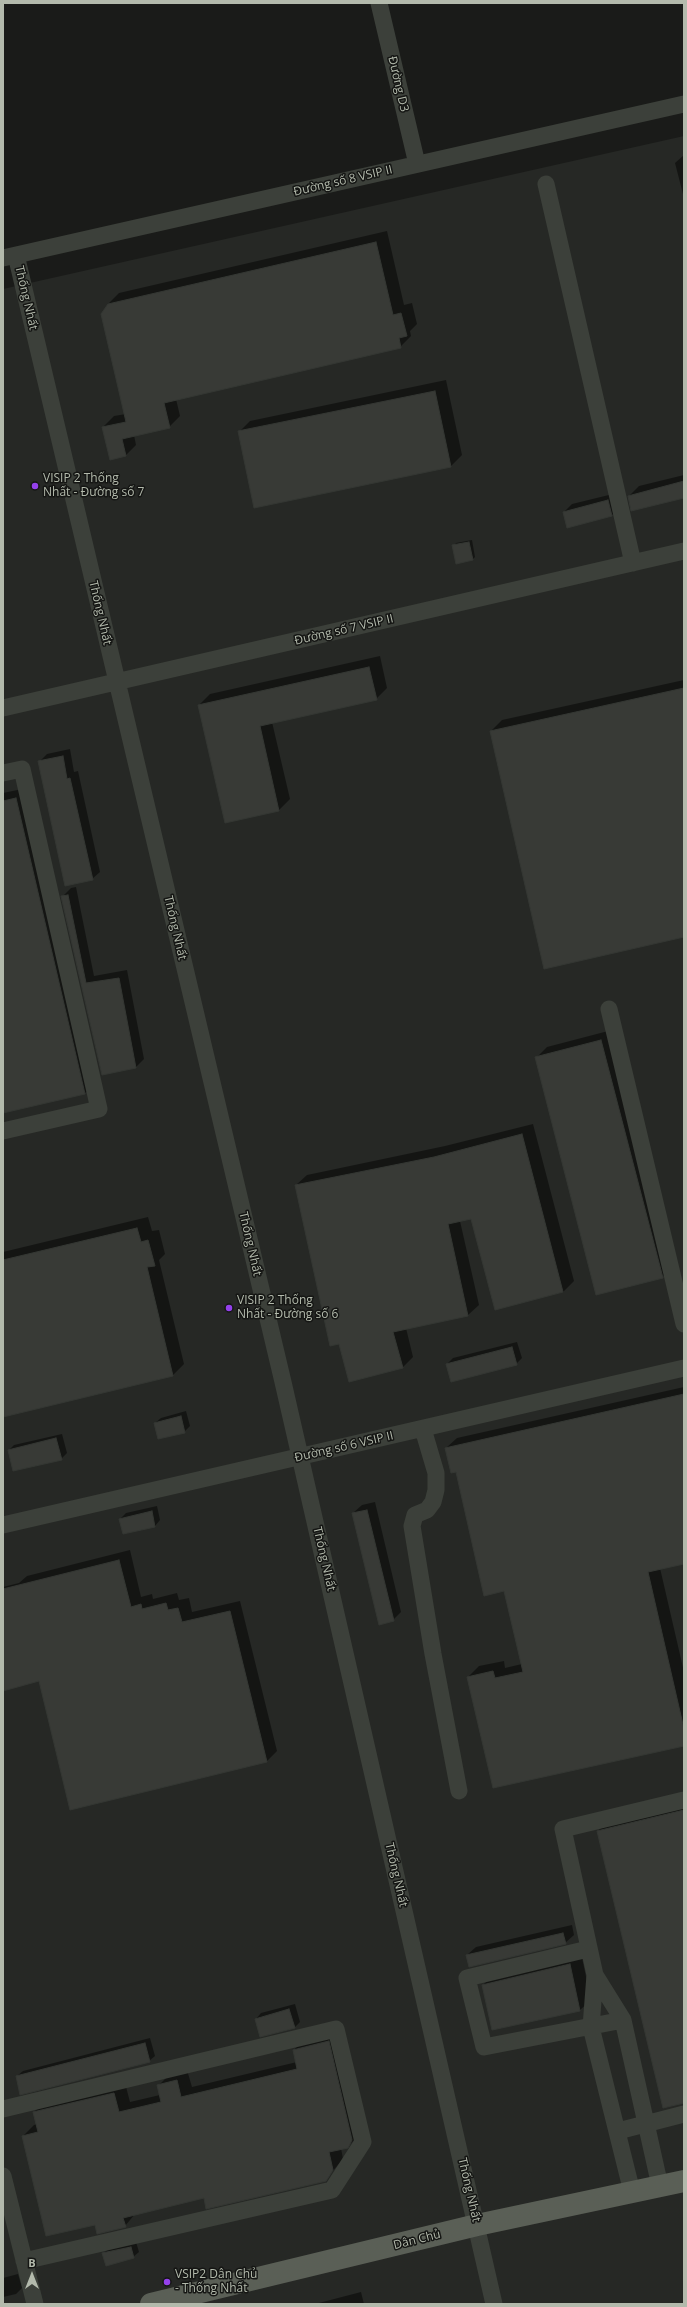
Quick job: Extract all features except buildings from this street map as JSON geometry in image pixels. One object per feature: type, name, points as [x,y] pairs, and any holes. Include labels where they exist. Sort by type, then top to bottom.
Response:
[{"type":"main road","name":"Dân Chủ","points":[[151,2304],[478,2225],[684,2181]]},
{"type":"street","name":"Đường D3","points":[[379,3],[417,164]]},
{"type":"street","name":"Đường số 8 VSIP II","points":[[10,256],[684,104]]},
{"type":"street","points":[[546,184],[634,563]]},
{"type":"street","name":"Thống Nhất","points":[[10,256],[116,683],[300,1458],[478,2225],[494,2304]]},
{"type":"street","name":"Đường số 7 VSIP II","points":[[3,708],[684,551]]},
{"type":"street","points":[[3,773],[22,769],[99,1110],[3,1131]]},
{"type":"street","points":[[609,1009],[684,1324]]},
{"type":"street","name":"Đường số 6 VSIP II","points":[[3,1525],[300,1458],[684,1368]]},
{"type":"street","points":[[423,1429],[436,1473],[436,1490],[433,1502],[427,1510],[415,1515],[412,1526],[433,1654],[459,1791]]},
{"type":"street","points":[[660,2186],[647,2122],[623,2020],[595,1975],[562,1829],[684,1800]]},
{"type":"street","points":[[588,1949],[468,1978],[484,2047],[623,2020]]},
{"type":"street","points":[[595,1975],[591,2027],[618,2130],[632,2192]]},
{"type":"street","points":[[3,2109],[336,2029],[363,2142],[332,2190],[24,2261]]},
{"type":"street","points":[[618,2130],[684,2114]]},
{"type":"street","points":[[3,2176],[35,2304]]},
{"type":"shaded area","points":[[684,136],[684,2304],[3,2304],[3,289]]},
{"type":"place","name":"VISIP 2 Thống Nhất - Đường số 7","points":[[35,486]]},
{"type":"place","name":"VISIP 2 Thống Nhất - Đường số 6","points":[[229,1308]]},
{"type":"place","name":"VSIP2 Dân Chủ - Thống Nhất","points":[[167,2282]]}]
